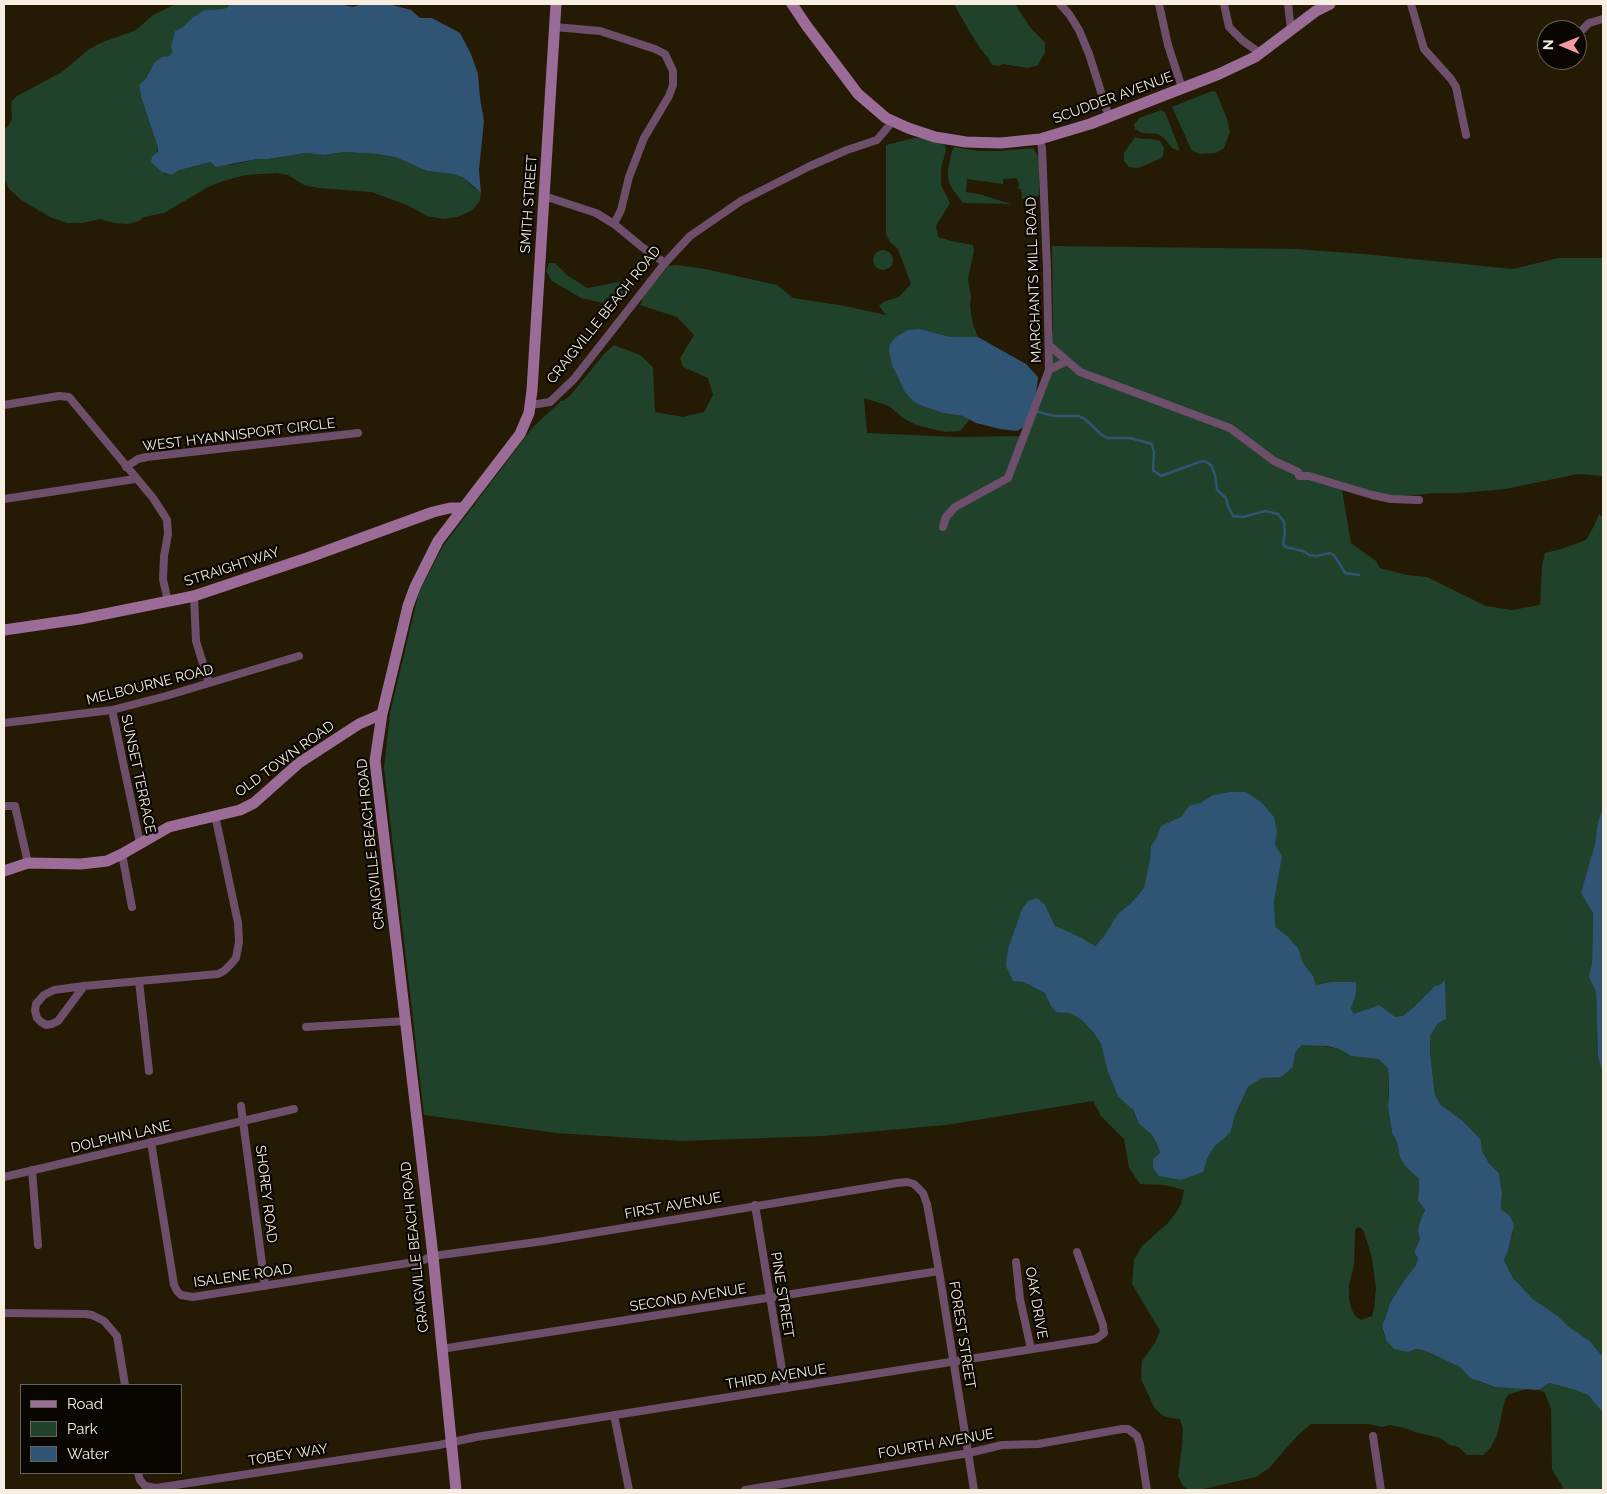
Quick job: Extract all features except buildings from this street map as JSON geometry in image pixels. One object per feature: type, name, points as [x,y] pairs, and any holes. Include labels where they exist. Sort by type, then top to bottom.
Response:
[{"type":"street","name":"SMITH STREET","points":[[531,405],[556,4]]},
{"type":"street","name":"SCUDDER AVENUE","points":[[792,4],[858,94],[893,122],[914,131],[952,140],[1001,143],[1040,139],[1072,130],[1240,65],[1260,53],[1316,11],[1330,4]]},
{"type":"street","points":[[1060,4],[1079,30],[1109,117]]},
{"type":"street","points":[[1159,4],[1168,45],[1182,88]]},
{"type":"street","points":[[1224,4],[1229,27],[1243,41],[1260,53]]},
{"type":"street","points":[[1288,4],[1291,30]]},
{"type":"street","points":[[1411,4],[1424,49],[1448,75],[1456,87],[1466,135]]},
{"type":"street","points":[[1587,25],[1603,19]]},
{"type":"street","points":[[554,27],[600,31],[654,49],[665,54],[673,71],[673,85],[669,96],[644,138],[630,176],[621,210],[614,224]]},
{"type":"street","name":"CRAIGVILLE BEACH ROAD","points":[[456,1490],[433,1256],[375,761],[382,714],[408,606],[415,587],[438,541],[520,434],[526,423],[531,405],[550,402],[574,379],[665,263],[690,236],[726,209],[810,166],[847,150],[878,140],[893,122]]},
{"type":"street","name":"MARCHANTS MILL ROAD","points":[[943,527],[946,517],[955,507],[1008,478],[1035,412],[1049,370],[1050,346],[1042,148],[1040,139]]},
{"type":"street","points":[[544,196],[596,213],[614,224],[665,263]]},
{"type":"street","points":[[1050,346],[1080,372],[1230,428],[1274,461],[1298,472],[1299,476],[1309,476],[1391,499],[1419,500]]},
{"type":"street","points":[[1049,370],[1067,361]]},
{"type":"street","points":[[4,405],[59,396],[69,397],[153,498],[167,520],[168,534],[163,573],[164,589],[168,602]]},
{"type":"street","name":"WEST HYANNISPORT CIRCLE","points":[[126,467],[138,459],[147,457],[358,433]]},
{"type":"street","points":[[4,499],[135,478]]},
{"type":"street","name":"STRAIGHTWAY","points":[[4,630],[80,620],[194,596],[433,512],[463,508]]},
{"type":"street","points":[[194,596],[196,641],[209,683]]},
{"type":"street","name":"MELBOURNE ROAD","points":[[4,723],[112,710],[299,656]]},
{"type":"street","name":"SUNSET TERRACE","points":[[112,710],[140,843]]},
{"type":"street","name":"OLD TOWN ROAD","points":[[4,871],[28,863],[100,862],[122,854],[169,827],[240,810],[254,803],[299,763],[360,724],[382,714]]},
{"type":"street","points":[[4,806],[15,806],[28,863]]},
{"type":"street","points":[[84,986],[58,1021],[46,1024],[37,1018],[35,1006],[44,996],[56,990],[84,986],[218,974],[224,971],[236,958],[239,942],[238,923],[215,815]]},
{"type":"street","points":[[122,854],[132,907]]},
{"type":"street","points":[[139,981],[149,1070]]},
{"type":"street","points":[[306,1027],[406,1021]]},
{"type":"street","name":"SHOREY ROAD","points":[[241,1106],[265,1286]]},
{"type":"street","name":"DOLPHIN LANE","points":[[4,1177],[294,1108]]},
{"type":"street","name":"ISALENE ROAD","points":[[150,1142],[166,1247],[174,1285],[177,1291],[185,1296],[193,1297],[421,1261],[433,1256]]},
{"type":"street","points":[[32,1170],[38,1245]]},
{"type":"street","name":"FIRST AVENUE","points":[[433,1256],[544,1241],[897,1183],[907,1182],[918,1186]]},
{"type":"street","name":"FOREST STREET","points":[[918,1186],[925,1197],[939,1270],[974,1490]]},
{"type":"street","name":"PINE STREET","points":[[755,1205],[785,1388]]},
{"type":"street","name":"THIRD AVENUE","points":[[451,1442],[1096,1339],[1104,1333],[1103,1322],[1077,1252]]},
{"type":"street","name":"OAK DRIVE","points":[[1016,1262],[1020,1299],[1031,1349]]},
{"type":"street","name":"SECOND AVENUE","points":[[441,1349],[939,1270]]},
{"type":"street","points":[[4,1313],[86,1314],[104,1321],[117,1336],[126,1384]]},
{"type":"street","points":[[614,1415],[629,1490]]},
{"type":"street","name":"FOURTH AVENUE","points":[[745,1490],[969,1453],[1002,1445],[1038,1444],[1128,1429],[1137,1436],[1140,1444],[1147,1490]]},
{"type":"street","points":[[1373,1436],[1381,1490]]},
{"type":"street","name":"TOBEY WAY","points":[[138,1474],[142,1484],[154,1488],[451,1442]]},
{"type":"street","points":[[797,1481],[799,1490]]},
{"type":"green space","points":[[176,4],[229,4],[228,7],[223,9],[204,10],[192,18],[184,27],[175,31],[174,52],[154,63],[146,78],[139,85],[141,98],[158,148],[152,161],[165,174],[171,175],[180,170],[211,162],[231,165],[257,159],[306,153],[325,155],[344,152],[377,154],[395,157],[427,171],[453,174],[464,178],[481,193],[480,201],[471,211],[457,217],[443,219],[427,216],[407,205],[371,192],[318,188],[304,185],[288,175],[277,173],[245,175],[224,181],[210,186],[164,213],[144,217],[139,221],[128,224],[100,219],[82,223],[67,223],[50,217],[21,200],[9,189],[4,177],[4,129],[12,119],[11,102],[17,96],[62,72],[98,44],[136,30],[153,15]]},
{"type":"green space","points":[[954,4],[1015,4],[1030,27],[1045,43],[1045,52],[1038,65],[1028,68],[1003,64],[999,66],[992,65]]},
{"type":"green space","points":[[1212,91],[1216,92],[1230,132],[1224,148],[1216,153],[1200,154],[1191,149],[1172,107]]},
{"type":"green space","points":[[1161,110],[1165,112],[1180,151],[1172,148],[1158,134],[1142,133],[1135,129],[1134,125],[1139,118]]},
{"type":"green space","points":[[1135,137],[1160,141],[1164,148],[1163,156],[1138,168],[1129,167],[1124,161],[1124,153]]},
{"type":"green space","points":[[914,138],[923,138],[945,145],[946,150],[941,169],[941,185],[950,203],[936,226],[938,237],[973,245],[974,251],[968,279],[973,325],[978,337],[950,337],[921,329],[922,406],[970,419],[960,431],[945,432],[916,425],[903,418],[889,406],[864,398],[867,433],[958,437],[1020,436],[1046,374],[1047,349],[1053,330],[1052,246],[1296,249],[1513,269],[1558,258],[1603,258],[1603,476],[1578,474],[1505,489],[1383,498],[1342,490],[1351,543],[1376,561],[1380,568],[1407,575],[1427,577],[1486,606],[1512,610],[1540,605],[1542,566],[1545,553],[1586,540],[1599,514],[1603,518],[1603,819],[1582,894],[1593,913],[1590,977],[1596,992],[1598,1057],[1603,1074],[1603,1357],[1590,1341],[1533,1299],[1513,1278],[1504,1260],[1513,1231],[1510,1216],[1501,1209],[1502,1193],[1499,1173],[1489,1163],[1482,1151],[1481,1140],[1463,1121],[1441,1105],[1435,1095],[1430,1035],[1438,1023],[1354,1014],[1351,1008],[1322,993],[1275,938],[1211,796],[1200,803],[1144,888],[1127,907],[1113,934],[1094,946],[1055,926],[1054,922],[1074,1008],[1095,1030],[1139,1124],[1152,1135],[1160,1153],[1203,1172],[1208,1157],[1215,1146],[1231,1131],[1235,1115],[1248,1087],[1262,1078],[1293,1067],[1295,1053],[1302,1045],[1318,1045],[1339,1049],[1351,1056],[1378,1059],[1388,1067],[1389,1114],[1392,1133],[1397,1142],[1400,1158],[1405,1166],[1419,1179],[1418,1199],[1425,1210],[1419,1224],[1420,1239],[1414,1252],[1418,1258],[1416,1265],[1390,1303],[1382,1326],[1383,1331],[1386,1340],[1408,1352],[1417,1349],[1426,1351],[1461,1367],[1477,1381],[1495,1387],[1530,1388],[1508,1395],[1505,1400],[1497,1435],[1490,1449],[1483,1455],[1467,1455],[1459,1447],[1450,1445],[1440,1438],[1390,1425],[1382,1427],[1368,1424],[1311,1424],[1297,1436],[1269,1468],[1256,1477],[1199,1490],[1190,1490],[1184,1487],[1178,1477],[1183,1429],[1180,1419],[1165,1417],[1155,1409],[1141,1379],[1142,1361],[1155,1343],[1160,1331],[1132,1284],[1134,1260],[1142,1246],[1167,1224],[1177,1211],[1181,1204],[1184,1190],[1165,1185],[1140,1184],[1129,1168],[1124,1139],[1101,1116],[1093,1101],[946,1125],[822,1136],[681,1141],[556,1133],[424,1115],[384,768],[390,713],[419,592],[443,546],[533,427],[561,401],[570,396],[603,355],[614,345],[640,355],[653,367],[655,412],[683,417],[704,412],[713,395],[708,378],[683,367],[680,358],[694,335],[677,317],[640,305],[643,294],[668,266],[677,265],[705,269],[777,285],[793,298],[886,315],[879,306],[883,302],[899,297],[911,284],[898,249],[890,242],[886,234],[886,145]],"holes":[[[1358,1227],[1361,1228],[1372,1258],[1376,1288],[1372,1316],[1361,1320],[1355,1316],[1349,1298],[1349,1285],[1354,1265],[1355,1230]]]},
{"type":"green space","points":[[954,147],[978,151],[1033,148],[1039,158],[1039,195],[1033,198],[1022,199],[1021,189],[1018,189],[1019,184],[1016,178],[1003,179],[1003,184],[967,179],[966,192],[1011,204],[963,203],[951,187],[948,179],[948,170]]},
{"type":"green space","points":[[879,250],[887,250],[893,256],[893,264],[887,270],[879,270],[873,264],[873,256]]},
{"type":"green space","points":[[549,263],[555,263],[567,275],[587,288],[624,281],[634,285],[621,297],[603,303],[581,298],[552,281],[546,271]]},
{"type":"green space","points":[[1549,1383],[1577,1390],[1588,1395],[1603,1413],[1603,1490],[1563,1490],[1562,1485],[1552,1470],[1551,1409],[1545,1393],[1539,1390]]},
{"type":"water","points":[[229,4],[340,4],[353,7],[361,4],[389,4],[411,10],[420,18],[432,18],[460,33],[471,54],[478,74],[484,121],[479,170],[481,193],[464,178],[453,174],[427,171],[395,157],[377,154],[344,152],[325,155],[306,153],[257,159],[216,167],[211,162],[180,170],[171,175],[162,172],[151,162],[158,148],[141,97],[139,85],[146,78],[154,63],[173,52],[171,47],[175,31],[204,10],[223,9],[228,7]]},
{"type":"water","points":[[921,329],[950,337],[978,337],[1026,364],[1038,377],[1036,395],[1025,426],[1017,431],[1000,429],[976,423],[963,416],[943,413],[913,401],[905,392],[892,365],[889,350],[890,344],[896,337],[908,330]]},
{"type":"water","points":[[1246,792],[1262,803],[1274,817],[1277,831],[1275,845],[1282,856],[1274,901],[1275,927],[1298,948],[1303,963],[1313,976],[1316,985],[1332,982],[1356,982],[1356,994],[1351,1008],[1354,1014],[1379,1005],[1395,1017],[1403,1016],[1435,986],[1440,985],[1445,980],[1446,1019],[1438,1023],[1430,1036],[1435,1095],[1441,1105],[1463,1121],[1481,1140],[1482,1151],[1489,1163],[1499,1173],[1502,1193],[1501,1209],[1510,1216],[1514,1225],[1504,1260],[1513,1278],[1533,1299],[1590,1341],[1603,1357],[1603,1413],[1588,1395],[1576,1390],[1549,1383],[1539,1390],[1495,1387],[1470,1378],[1460,1367],[1426,1351],[1417,1349],[1408,1352],[1394,1349],[1386,1340],[1382,1326],[1390,1303],[1416,1265],[1418,1258],[1414,1252],[1420,1239],[1419,1224],[1425,1210],[1418,1200],[1419,1179],[1405,1166],[1400,1158],[1397,1142],[1392,1133],[1388,1107],[1388,1068],[1378,1059],[1351,1056],[1339,1049],[1327,1046],[1302,1045],[1295,1053],[1293,1067],[1281,1077],[1262,1078],[1248,1087],[1235,1115],[1231,1131],[1215,1146],[1208,1157],[1203,1172],[1181,1180],[1159,1176],[1153,1168],[1153,1159],[1160,1153],[1157,1144],[1152,1135],[1139,1124],[1133,1110],[1118,1096],[1108,1072],[1101,1044],[1094,1033],[1082,1020],[1070,1013],[1056,1012],[1045,993],[1024,982],[1013,981],[1006,966],[1008,949],[1022,909],[1028,901],[1037,898],[1045,905],[1055,926],[1095,946],[1103,938],[1118,914],[1144,888],[1151,846],[1161,826],[1181,817],[1189,806],[1200,803],[1213,795]]},
{"type":"water","points":[[1603,808],[1603,1074],[1598,1057],[1596,992],[1589,977],[1592,963],[1593,913],[1581,893]]},
{"type":"waterway","points":[[1035,411],[1054,416],[1079,416],[1107,438],[1130,438],[1152,444],[1154,452],[1153,470],[1161,476],[1202,461],[1207,462],[1211,465],[1215,475],[1217,490],[1226,498],[1233,516],[1243,517],[1265,511],[1278,514],[1284,522],[1285,534],[1283,544],[1286,547],[1316,556],[1330,553],[1334,555],[1345,573],[1359,575]]}]
